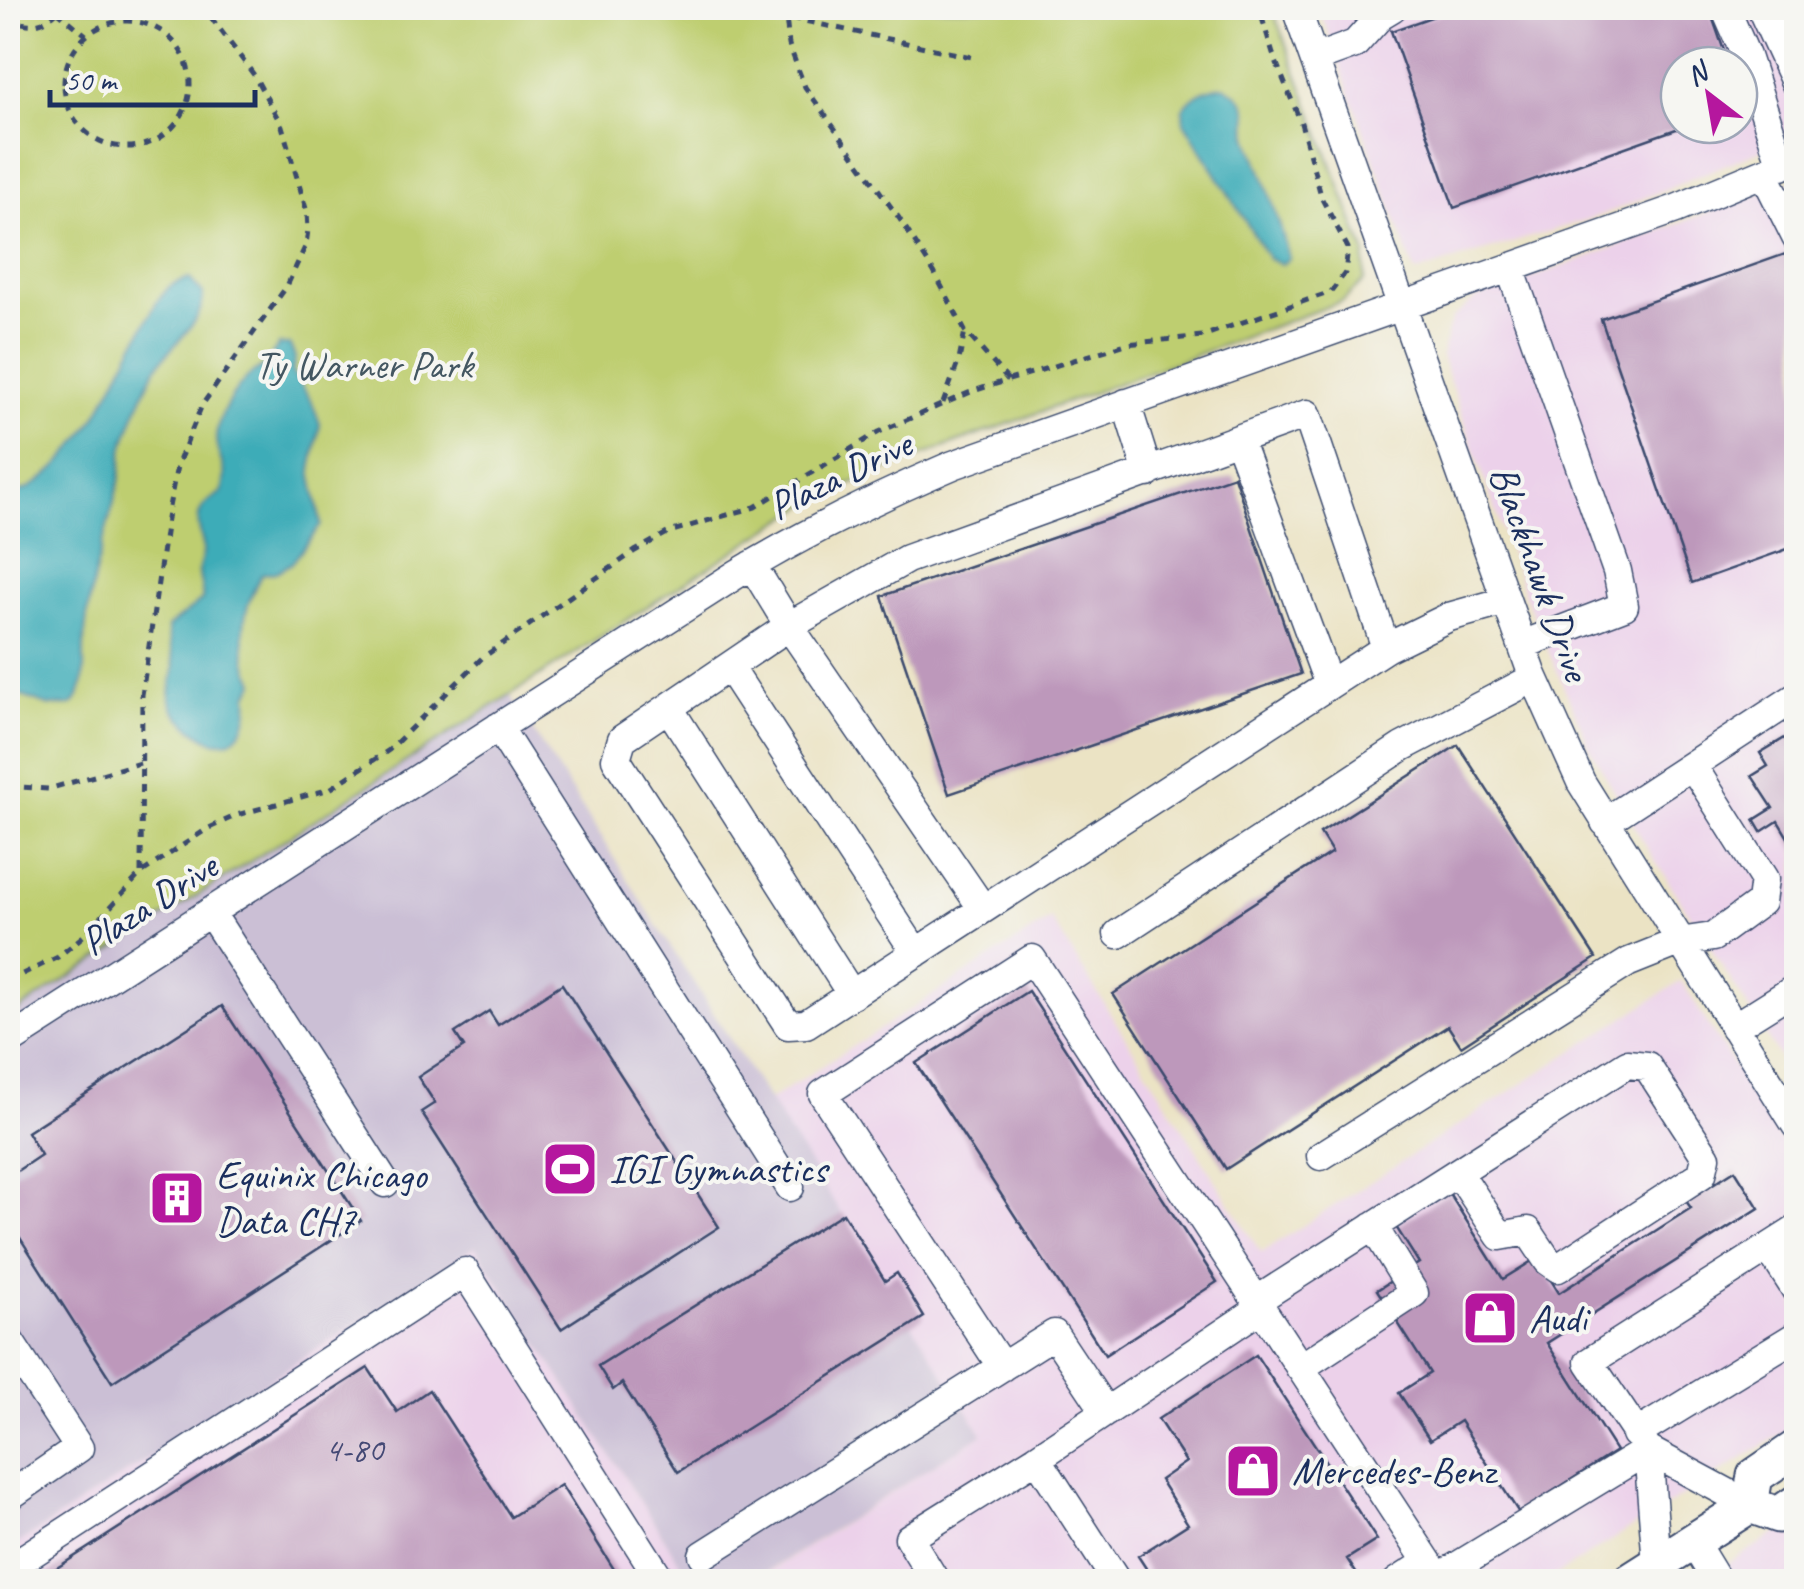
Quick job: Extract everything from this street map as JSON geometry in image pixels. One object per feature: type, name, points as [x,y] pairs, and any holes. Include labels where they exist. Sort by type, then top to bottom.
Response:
[{"type":"main road","points":[[1643,1573],[1750,1505],[1756,1476],[1796,1448]]},
{"type":"main road","points":[[1750,1505],[1778,1515],[1796,1503]]},
{"type":"street","name":"Blackhawk Drive","points":[[1296,8],[1534,678],[1581,782],[1734,1027],[1789,1096],[1796,1125]]},
{"type":"street","points":[[1314,59],[1355,44],[1392,8]]},
{"type":"street","points":[[1726,8],[1746,56],[1781,167],[1796,237]]},
{"type":"street","points":[[1761,8],[1796,84]]},
{"type":"street","name":"Plaza Drive","points":[[8,1042],[752,565],[881,496],[953,465],[1510,268],[1781,167]]},
{"type":"street","points":[[1510,268],[1616,570],[1624,606],[1522,645]]},
{"type":"street","points":[[1126,404],[1148,473]]},
{"type":"street","points":[[1386,648],[1307,414],[907,559],[789,626],[622,740],[616,759],[788,1025],[806,1024],[1386,648],[1449,618],[1506,600]]},
{"type":"street","points":[[1238,439],[1329,685]]},
{"type":"street","points":[[752,565],[789,626],[983,909]]},
{"type":"street","points":[[729,667],[916,953]]},
{"type":"street","points":[[1118,934],[1402,747],[1534,678]]},
{"type":"street","points":[[1605,822],[1796,697]]},
{"type":"street","points":[[669,708],[852,994]]},
{"type":"street","points":[[498,727],[790,1187]]},
{"type":"street","points":[[1321,1156],[1629,962],[1679,942],[1714,937],[1761,902],[1764,879],[1692,764]]},
{"type":"street","points":[[210,912],[384,1183]]},
{"type":"street","points":[[1002,1368],[823,1094],[1032,958],[1436,1574]]},
{"type":"street","points":[[1734,1027],[1796,988]]},
{"type":"street","points":[[936,1582],[909,1538],[1106,1412],[1373,1226],[1627,1064],[1647,1066],[1706,1158],[1702,1174],[1558,1268],[1548,1261],[1528,1231],[1500,1236],[1458,1172]]},
{"type":"street","points":[[1300,1368],[1414,1293],[1373,1226]]},
{"type":"street","points":[[1750,1505],[1642,1442],[1589,1362],[1796,1230]]},
{"type":"street","points":[[1769,1248],[1796,1290]]},
{"type":"street","points":[[8,1569],[464,1272],[662,1582]]},
{"type":"street","points":[[703,1555],[1054,1334],[1106,1412]]},
{"type":"street","points":[[1397,1582],[1436,1574],[1642,1442],[1796,1336]]},
{"type":"street","points":[[8,1339],[79,1448],[8,1497]]},
{"type":"street","points":[[1642,1442],[1643,1573]]},
{"type":"street","points":[[1036,1458],[1117,1582]]},
{"type":"street","points":[[1693,1542],[1718,1582]]},
{"type":"path","points":[[141,872],[140,763],[146,657],[178,466],[202,405],[287,286],[308,230],[308,212],[282,126],[254,75],[204,8]]},
{"type":"path","points":[[780,8],[786,17],[976,58]]},
{"type":"path","points":[[789,8],[789,45],[805,87],[919,248],[965,331],[1008,380]]},
{"type":"path","points":[[8,981],[58,957],[88,932],[141,872],[206,829],[237,815],[330,789],[354,774],[389,750],[482,658],[635,551],[669,532],[755,507],[879,432],[943,403],[1126,344],[1202,336],[1320,298],[1340,283],[1348,248],[1322,199],[1301,123],[1273,54],[1260,8]]},
{"type":"path","points":[[8,15],[25,25],[40,24],[59,9],[87,36]]},
{"type":"path","points":[[120,21],[142,22],[162,30],[178,45],[188,64],[190,86],[186,107],[175,126],[157,140],[138,146],[100,141],[83,129],[71,114],[64,95],[64,75],[70,56],[87,36],[99,27],[120,21]]},
{"type":"path","points":[[943,403],[965,331]]},
{"type":"path","points":[[8,786],[48,789],[140,763]]},
{"type":"shaded area","points":[[1319,8],[1796,8],[1796,131],[1764,149],[1605,214],[1415,273]]},
{"type":"shaded area","points":[[1796,180],[1796,1083],[1643,841],[1591,750],[1529,606],[1441,356],[1452,318],[1477,298]]},
{"type":"shaded area","points":[[510,695],[982,1434],[753,1581],[692,1581],[475,1246],[8,1550],[8,1017]]},
{"type":"shaded area","points":[[1051,919],[1261,1253],[1681,981],[1796,1164],[1796,1425],[1546,1581],[753,1582],[982,1434],[768,1101]]},
{"type":"shaded area","points":[[475,1246],[692,1581],[8,1582],[8,1550]]},
{"type":"shaded area","points":[[1796,1521],[1796,1581],[1700,1581]]},
{"type":"green space","name":"Ty Warner Park","points":[[8,8],[1272,8],[1365,252],[1364,281],[1343,301],[877,472],[809,503],[8,1017]]},
{"type":"water","points":[[1224,86],[1240,97],[1246,107],[1248,135],[1289,258],[1282,264],[1269,259],[1184,122],[1183,109],[1191,99]]},
{"type":"water","points":[[189,278],[203,294],[202,305],[187,332],[154,371],[123,449],[118,487],[89,606],[80,692],[72,705],[50,706],[8,691],[8,495],[35,485],[69,454],[96,417],[157,302],[170,286]]},
{"type":"water","points":[[279,345],[290,345],[295,358],[292,372],[312,402],[320,424],[311,470],[321,525],[292,563],[262,574],[256,584],[244,626],[246,661],[255,683],[248,694],[246,720],[235,737],[217,742],[193,729],[172,705],[174,666],[168,627],[202,600],[199,514],[222,492],[224,468],[216,438],[220,421],[239,387],[265,365]]},
{"type":"building","points":[[1457,8],[1709,8],[1722,45],[1659,45],[1659,135],[1454,208],[1391,31]]},
{"type":"building","points":[[1791,252],[1796,268],[1796,546],[1692,583],[1601,319]]},
{"type":"building","points":[[1234,476],[1301,674],[949,794],[882,596]]},
{"type":"building","points":[[1793,733],[1796,851],[1778,821],[1761,832],[1754,820],[1773,808],[1752,776],[1768,766],[1760,753]]},
{"type":"building","points":[[1458,745],[1596,958],[1461,1046],[1448,1026],[1226,1169],[1113,994],[1332,852],[1320,833]]},
{"type":"building","name":"IGI Gymnastics","points":[[562,984],[719,1227],[561,1329],[421,1112],[435,1103],[418,1077],[464,1047],[455,1033],[489,1011],[498,1025]]},
{"type":"building","points":[[1028,991],[1217,1282],[1105,1355],[916,1063]]},
{"type":"building","name":"Equinix Chicago Data CH7","points":[[222,1006],[361,1221],[112,1382],[8,1219],[8,1177],[41,1155],[27,1132]]},
{"type":"building","name":"Audi","points":[[1735,1170],[1759,1208],[1547,1343],[1616,1451],[1519,1513],[1460,1421],[1430,1440],[1399,1393],[1430,1373],[1377,1290],[1419,1263],[1396,1227],[1449,1193],[1503,1279],[1537,1258],[1559,1293],[1691,1208],[1686,1201]]},
{"type":"building","points":[[843,1213],[885,1281],[897,1273],[924,1317],[678,1472],[622,1383],[613,1390],[598,1366]]},
{"type":"building","name":"Mercedes-Benz","points":[[1256,1355],[1377,1540],[1347,1559],[1362,1582],[1155,1582],[1138,1556],[1188,1524],[1160,1480],[1186,1462],[1158,1419]]},
{"type":"building","points":[[368,1368],[397,1412],[429,1390],[511,1517],[561,1485],[622,1582],[35,1582]]},
{"type":"place","name":"IGI Gymnastics","points":[[570,1169]]},
{"type":"place","name":"Equinix Chicago Data CH7","points":[[177,1198]]},
{"type":"place","name":"Audi","points":[[1490,1318]]},
{"type":"place","name":"Mercedes-Benz","points":[[1253,1471]]}]
